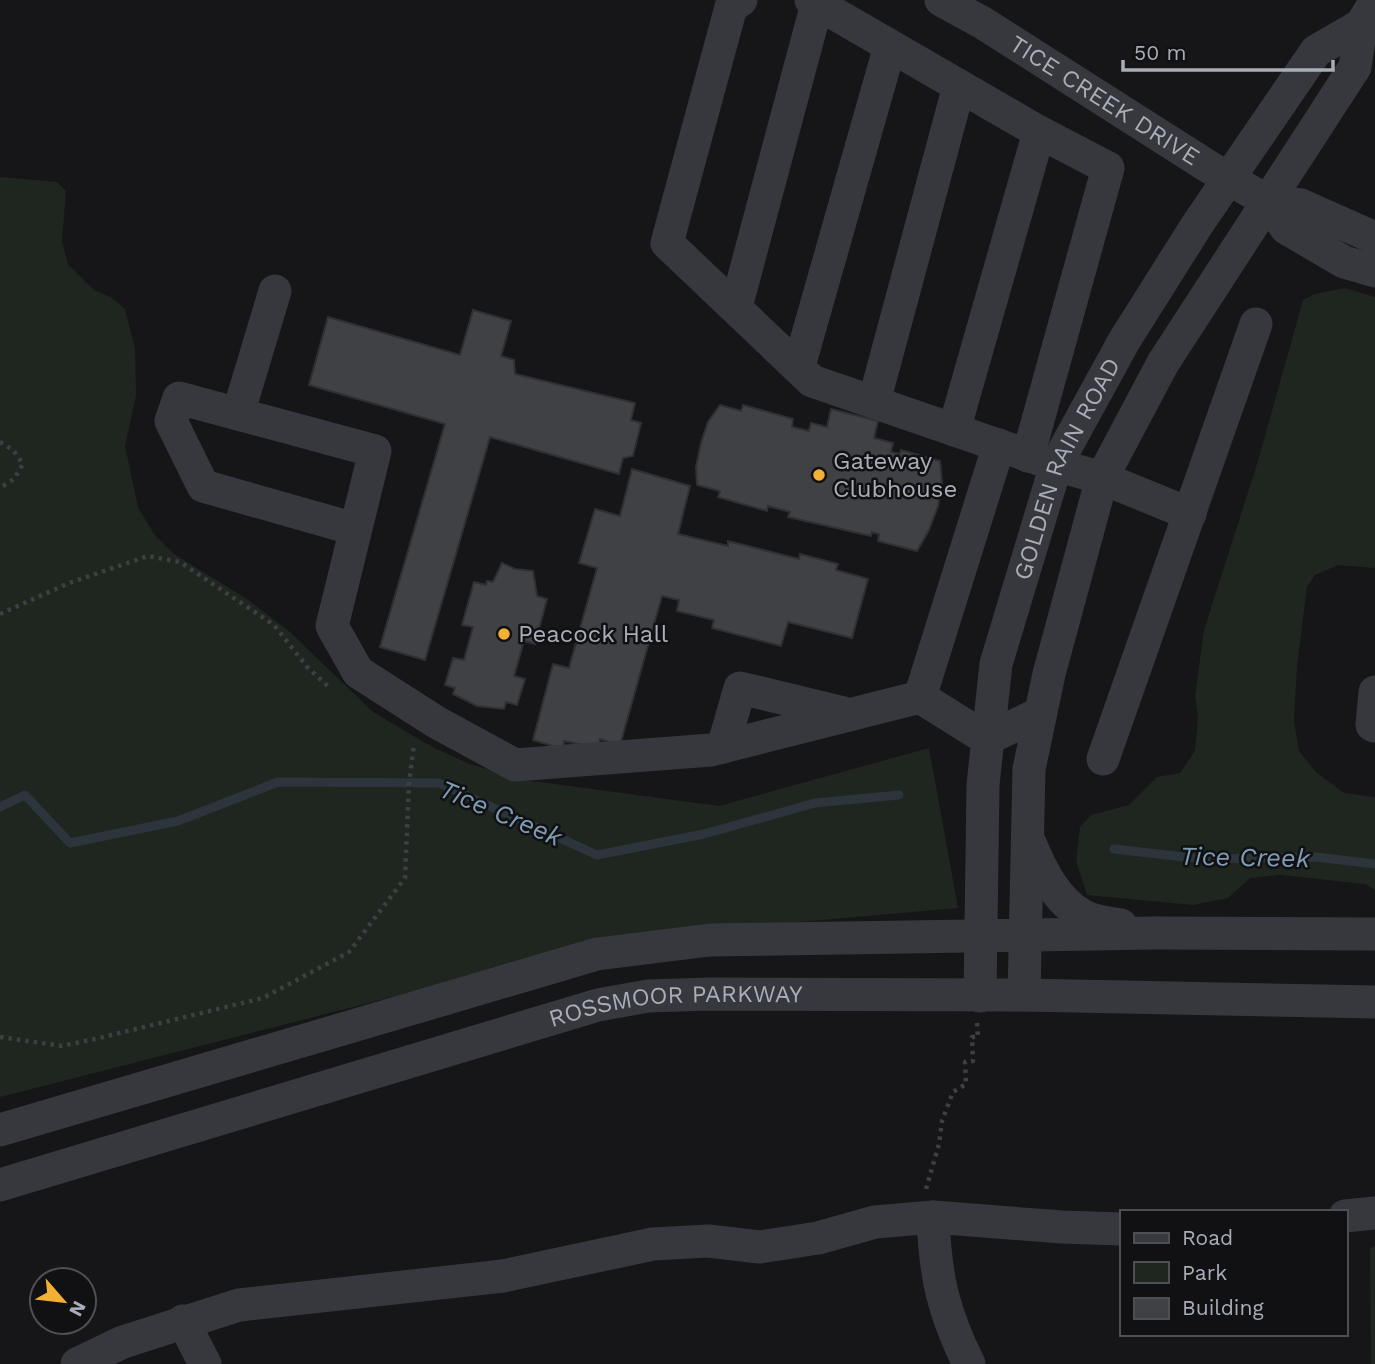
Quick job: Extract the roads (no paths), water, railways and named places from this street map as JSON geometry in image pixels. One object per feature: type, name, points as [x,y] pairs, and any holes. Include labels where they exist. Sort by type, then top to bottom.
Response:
[{"type":"street","name":"TICE CREEK DRIVE","points":[[941,0],[983,23],[1268,201],[1301,205],[1375,238]]},
{"type":"street","points":[[725,2],[667,243],[812,381],[1028,456],[1102,478],[1190,514]]},
{"type":"street","points":[[736,307],[814,2],[1039,132],[1108,168],[1028,456],[920,697]]},
{"type":"street","name":"GOLDEN RAIN ROAD","points":[[978,1004],[987,739],[1028,456],[1124,341],[1197,225],[1316,51],[1368,13]]},
{"type":"street","name":"GOLDEN RAIN ROAD","points":[[1024,995],[1029,769],[1049,674],[1102,478],[1163,363],[1355,67],[1368,13]]},
{"type":"street","points":[[799,366],[890,46]]},
{"type":"street","points":[[874,402],[959,86]]},
{"type":"street","points":[[954,430],[1039,132]]},
{"type":"street","name":"TICE CREEK DRIVE","points":[[1268,201],[1286,228],[1344,262],[1375,271]]},
{"type":"street","points":[[238,414],[275,291]]},
{"type":"street","points":[[1103,759],[1256,324]]},
{"type":"street","points":[[355,529],[203,486],[171,421],[179,398],[374,451],[332,626],[358,673],[436,722],[515,765],[711,750],[920,697],[987,739],[1041,713]]},
{"type":"street","points":[[723,747],[740,688],[850,715]]},
{"type":"street","points":[[1375,692],[1372,725],[1375,726]]},
{"type":"street","points":[[1027,836],[1042,872],[1062,900],[1085,917],[1154,933]]},
{"type":"street","points":[[0,1130],[597,954],[710,940],[1154,933],[1375,934]]},
{"type":"street","name":"ROSSMOOR PARKWAY","points":[[0,1185],[598,1005],[648,996],[711,994],[978,1004],[1024,995],[1375,1002]]},
{"type":"street","points":[[929,1205],[941,1294],[958,1341],[970,1364]]},
{"type":"street","points":[[77,1364],[123,1342],[239,1305],[503,1276],[653,1244],[708,1241],[760,1247],[818,1238],[929,1205],[1062,1227],[1120,1229]]},
{"type":"street","points":[[1347,1216],[1375,1213]]},
{"type":"street","points":[[183,1321],[205,1364]]},
{"type":"waterway","name":"Tice Creek","points":[[0,807],[25,795],[70,843],[178,821],[278,782],[439,783],[597,855],[704,834],[815,803],[899,795]]},
{"type":"waterway","name":"Tice Creek","points":[[1114,849],[1202,859],[1316,857],[1375,864]]},
{"type":"place","name":"Gateway Clubhouse","points":[[819,475]]},
{"type":"place","name":"Peacock Hall","points":[[504,634]]}]
